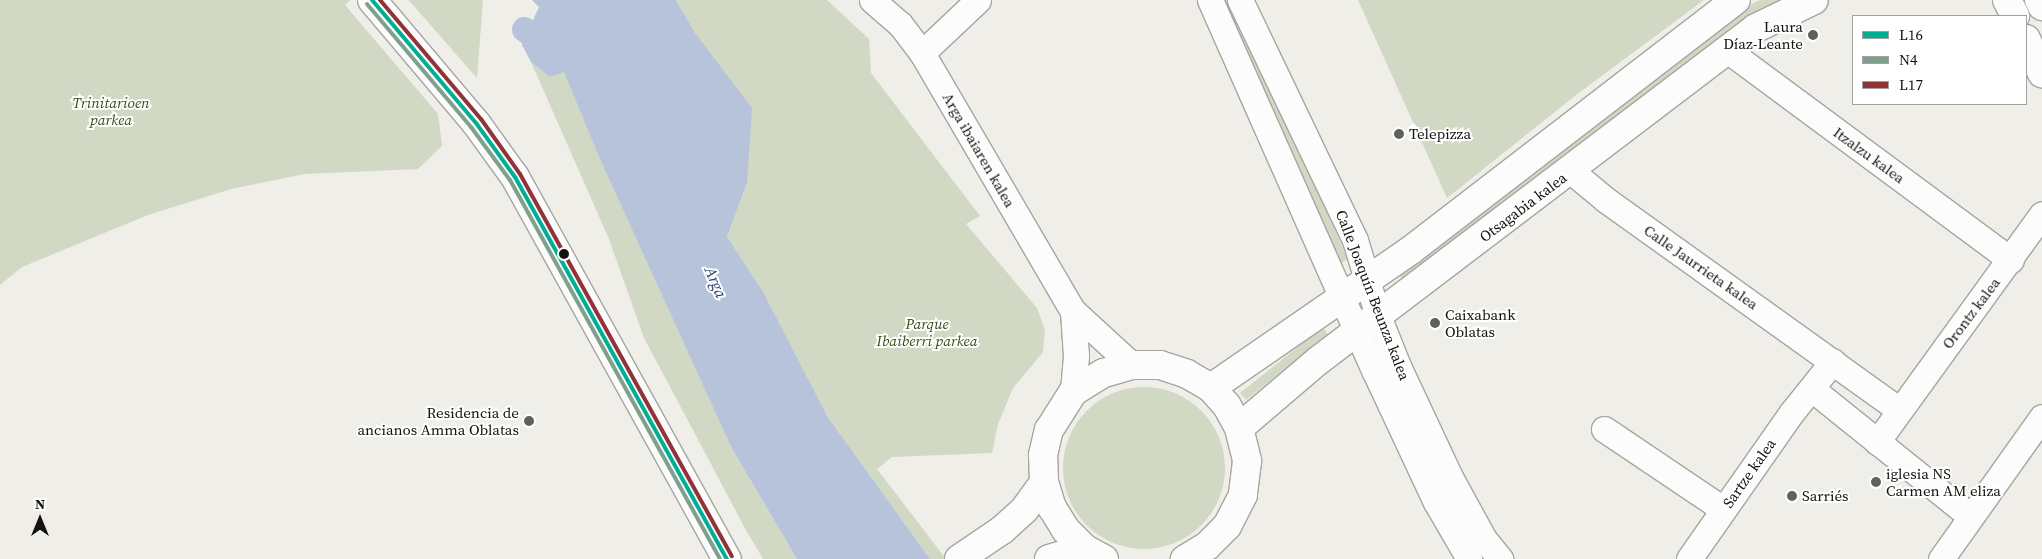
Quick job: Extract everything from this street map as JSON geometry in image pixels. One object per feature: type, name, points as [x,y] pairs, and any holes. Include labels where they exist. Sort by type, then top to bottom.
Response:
[{"type":"street","points":[[372,0],[476,123],[515,178],[727,559]]},
{"type":"street","name":"Arga ibaiaren kalea","points":[[872,0],[900,24],[922,53],[1073,311],[1132,365]]},
{"type":"street","points":[[922,53],[978,0]]},
{"type":"street","name":"Calle Joaquín Beunza kalea","points":[[1210,0],[1342,298],[1368,324],[1484,539],[1500,559]]},
{"type":"street","name":"Calle Joaquín Beunza kalea","points":[[1240,0],[1355,240],[1369,279],[1368,324],[1436,502],[1469,559]]},
{"type":"street","points":[[1211,388],[1369,279],[1736,0]]},
{"type":"street","name":"Otsagabia kalea","points":[[1239,428],[1368,324],[1756,28],[1814,0]]},
{"type":"street","points":[[2007,0],[2014,15]]},
{"type":"street","points":[[2039,0],[2042,6]]},
{"type":"street","points":[[2027,41],[2042,73]]},
{"type":"street","name":"Itzalzu kalea","points":[[1727,50],[2011,260]]},
{"type":"street","name":"Calle Jaurrieta kalea","points":[[1571,171],[1606,200],[1899,410]]},
{"type":"street","name":"Orontz kalea","points":[[1899,410],[2011,260],[2042,214]]},
{"type":"street","name":"Arga ibaiaren kalea","points":[[1073,311],[1076,356],[1073,392]]},
{"type":"street","points":[[1833,361],[1812,389],[1970,516]]},
{"type":"street","points":[[1095,554],[1066,530],[1052,508],[1044,482],[1043,455],[1050,430],[1073,392],[1104,373],[1132,365],[1160,365],[1187,374],[1211,388],[1228,406],[1239,428],[1247,461],[1243,495],[1228,526],[1222,559]]},
{"type":"street","name":"Sartze kalea","points":[[1689,559],[1792,412],[1812,389]]},
{"type":"street","points":[[1877,442],[1899,410]]},
{"type":"street","points":[[1941,559],[2042,417]]},
{"type":"street","points":[[1604,429],[1723,509]]},
{"type":"street","points":[[959,559],[982,545],[1024,510],[1044,482]]},
{"type":"street","points":[[1185,559],[1207,546],[1228,526]]},
{"type":"street","points":[[1049,559],[1095,554]]},
{"type":"green space","name":"Trinitarioen parkea","points":[[0,0],[350,0],[345,5],[438,114],[442,146],[418,169],[305,174],[231,189],[148,215],[22,267],[0,285]]},
{"type":"green space","points":[[408,0],[483,0],[477,78],[412,4]]},
{"type":"green space","name":"Parque Ibaiberri parkea","points":[[676,0],[827,0],[869,39],[871,73],[980,216],[966,224],[1037,308],[1045,330],[1043,352],[1013,388],[998,424],[992,453],[892,457],[877,469],[946,559],[930,559],[827,416],[727,237],[747,183],[695,33]]},
{"type":"green space","points":[[1218,0],[1230,0],[1348,259],[1340,264]]},
{"type":"green space","points":[[1358,0],[1704,0],[1576,95],[1447,198]]},
{"type":"green space","points":[[1760,0],[1782,0],[1748,17],[1403,280],[1397,272],[1743,8]]},
{"type":"green space","points":[[531,62],[550,77],[564,71],[599,157],[731,447],[797,559],[763,559],[746,530],[644,338],[609,239]]},
{"type":"green space","points":[[1323,327],[1328,335],[1246,400],[1240,393]]},
{"type":"green space","points":[[1152,387],[1175,393],[1195,405],[1207,417],[1222,444],[1225,468],[1222,492],[1219,499],[1207,519],[1195,531],[1168,546],[1136,549],[1113,543],[1093,531],[1081,519],[1066,492],[1063,460],[1069,437],[1081,417],[1093,405],[1120,390]]},
{"type":"water","name":"Arga","points":[[532,0],[676,0],[695,33],[752,108],[747,183],[727,237],[763,292],[827,416],[930,559],[797,559],[731,447],[599,157],[564,72],[550,77],[531,62],[522,45],[539,7]]},
{"type":"waterway","points":[[524,29],[555,52]]},
{"type":"transit line","name":"L16","points":[[372,0],[476,123],[515,177],[727,559]]},
{"type":"transit line","name":"L17","points":[[380,0],[481,119],[520,174],[732,556]]},
{"type":"transit line","name":"N4","points":[[367,4],[471,127],[510,180],[720,559]]},
{"type":"place","name":"Laura Díaz-Leante","points":[[1813,35]]},
{"type":"place","name":"Telepizza","points":[[1399,134]]},
{"type":"place","name":"Caixabank Oblatas","points":[[1435,323]]},
{"type":"place","name":"Residencia de ancianos Amma Oblatas","points":[[529,421]]},
{"type":"place","name":"iglesia NS Carmen AM eliza","points":[[1876,482]]},
{"type":"place","name":"Sarriés","points":[[1792,496]]}]
